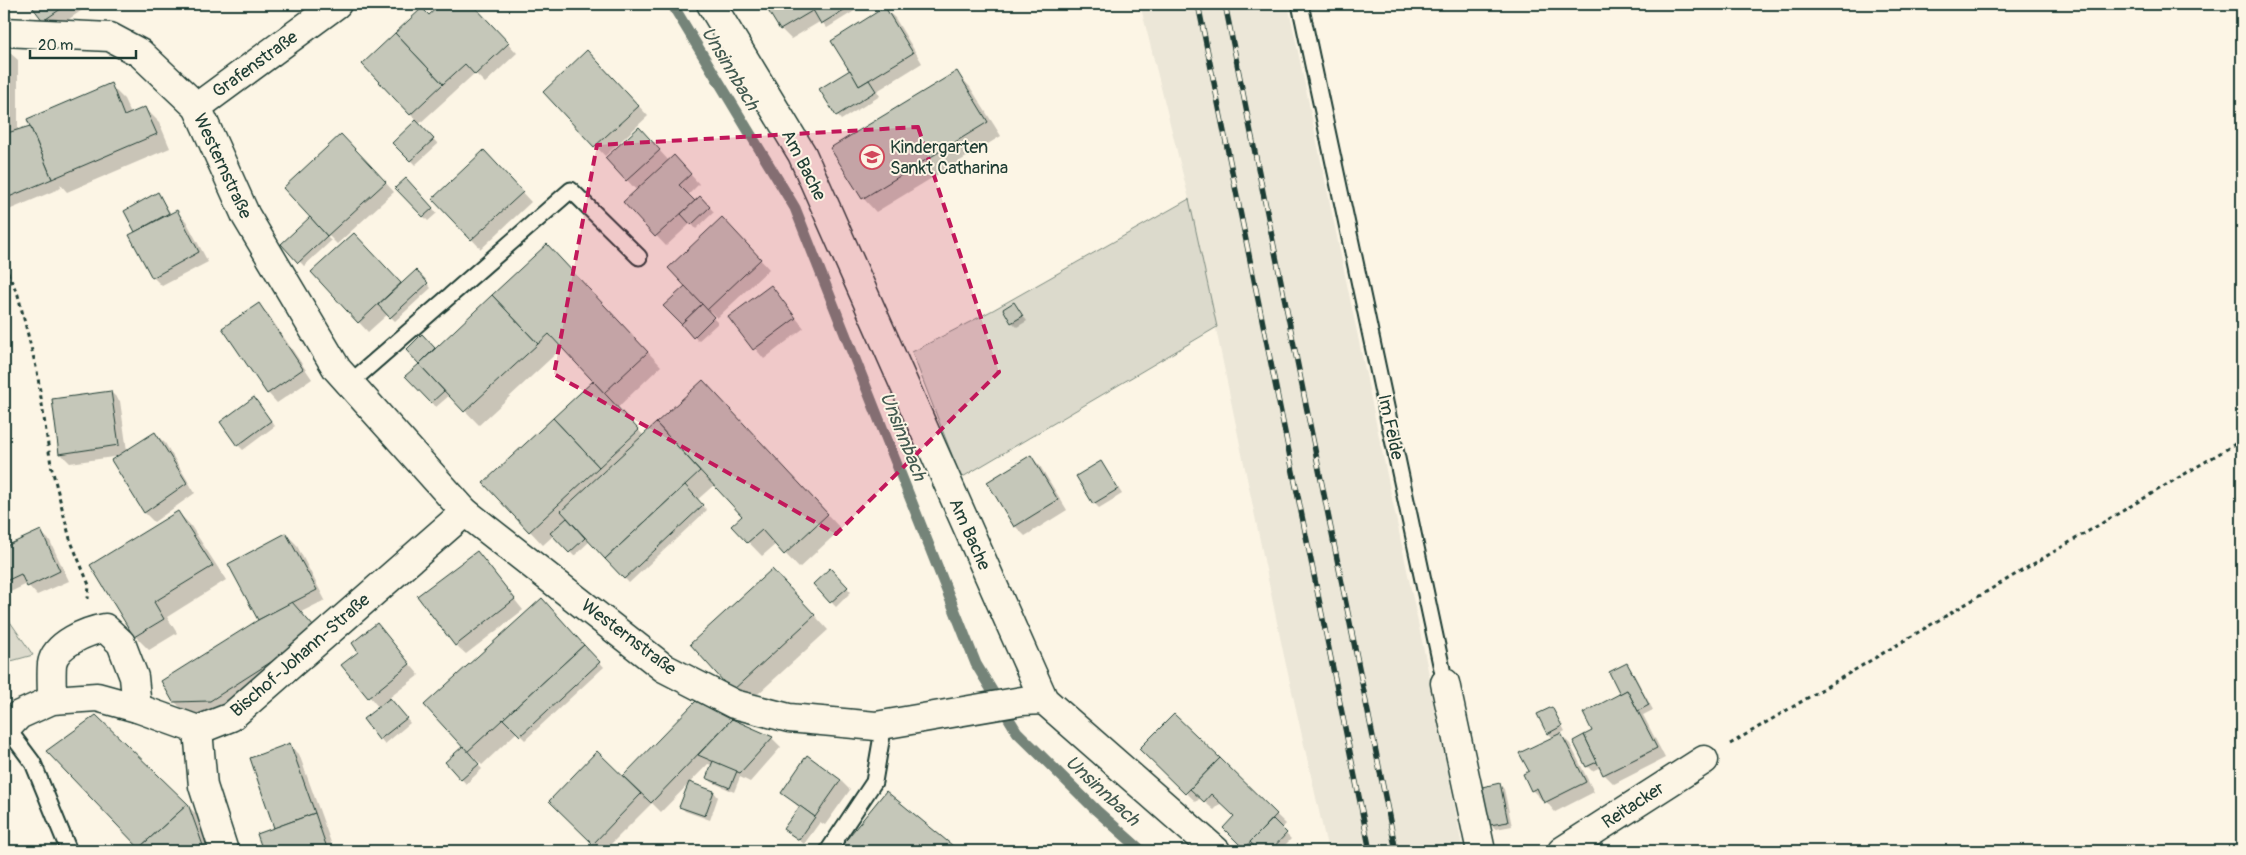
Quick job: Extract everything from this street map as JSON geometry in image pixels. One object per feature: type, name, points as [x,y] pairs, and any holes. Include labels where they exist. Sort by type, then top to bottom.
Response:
[{"type":"street","name":"Grafenstraße","points":[[196,107],[337,4]]},
{"type":"street","name":"Am Bache","points":[[711,4],[802,154],[1033,701],[1216,851]]},
{"type":"street","name":"Westernstraße","points":[[4,32],[110,37],[140,53],[196,107],[246,216],[337,369],[465,512],[664,668],[734,704],[789,718],[876,726],[1033,701]]},
{"type":"street","name":"Bischof-Johann-Straße","points":[[198,730],[230,717],[465,512]]},
{"type":"street","points":[[52,700],[52,662],[65,644],[88,631],[104,628],[121,643],[134,677],[137,708]]},
{"type":"street","name":"Im Felde","points":[[1445,683],[1481,851]]},
{"type":"street","points":[[8,719],[52,700],[97,697],[137,708],[198,730],[203,786],[224,851]]},
{"type":"street","name":"Reitacker","points":[[1562,851],[1704,760]]},
{"type":"lane","name":"Im Felde","points":[[1300,4],[1445,683]]},
{"type":"lane","points":[[350,383],[571,190],[639,257]]},
{"type":"lane","points":[[8,719],[33,763],[69,851]]},
{"type":"lane","points":[[828,851],[874,782],[884,724]]},
{"type":"path","points":[[4,265],[18,295],[37,371],[51,465],[70,539],[89,585],[88,631]]},
{"type":"path","points":[[1704,760],[2242,440]]},
{"type":"highlighted area","points":[[918,127],[999,372],[836,534],[554,374],[597,145]]},
{"type":"shaded area","points":[[1140,4],[1288,4],[1435,703],[1463,851],[1328,851],[1284,656],[1189,199]]},
{"type":"shaded area","points":[[1189,199],[1217,327],[961,478],[912,352],[993,310]]},
{"type":"shaded area","points":[[4,613],[33,655],[4,663]]},
{"type":"building","points":[[30,4],[68,4],[43,21]]},
{"type":"building","points":[[441,4],[472,4],[509,43],[475,75],[465,64],[443,84],[395,33],[422,8],[429,15]]},
{"type":"building","points":[[764,4],[824,4],[780,30]]},
{"type":"building","points":[[824,4],[852,5],[821,24],[813,10]]},
{"type":"building","points":[[885,7],[913,53],[859,86],[831,41]]},
{"type":"building","points":[[395,33],[443,84],[410,115],[362,64]]},
{"type":"building","points":[[9,49],[9,134],[4,134],[4,50]]},
{"type":"building","points":[[587,50],[639,106],[594,147],[543,92]]},
{"type":"building","points":[[850,70],[859,86],[869,80],[876,91],[836,116],[819,89]]},
{"type":"building","points":[[957,71],[988,122],[862,199],[830,148]]},
{"type":"building","points":[[111,83],[124,116],[145,107],[157,134],[52,179],[27,119]]},
{"type":"building","points":[[416,120],[434,139],[410,161],[392,143]]},
{"type":"building","points":[[30,126],[52,179],[4,199],[4,134]]},
{"type":"building","points":[[639,127],[660,150],[626,181],[605,158]]},
{"type":"building","points":[[341,134],[386,182],[327,236],[283,188]]},
{"type":"building","points":[[484,150],[523,192],[471,240],[432,199]]},
{"type":"building","points":[[674,155],[691,174],[679,185],[695,201],[655,237],[623,202]]},
{"type":"building","points":[[406,178],[433,208],[423,217],[395,188]]},
{"type":"building","points":[[158,192],[169,213],[135,232],[124,211]]},
{"type":"building","points":[[700,196],[710,207],[691,225],[681,214]]},
{"type":"building","points":[[177,210],[199,252],[152,278],[129,235]]},
{"type":"building","points":[[310,217],[327,236],[298,263],[281,244]]},
{"type":"building","points":[[722,217],[761,259],[707,310],[668,268]]},
{"type":"building","points":[[354,233],[401,283],[358,323],[311,272]]},
{"type":"building","points":[[547,244],[648,352],[604,393],[549,334],[538,344],[492,295]]},
{"type":"building","points":[[416,270],[428,283],[390,318],[378,305]]},
{"type":"building","points":[[771,285],[796,318],[753,350],[728,317]]},
{"type":"building","points":[[685,286],[702,304],[681,324],[663,306]]},
{"type":"building","points":[[492,295],[538,344],[464,412],[419,364]]},
{"type":"building","points":[[1014,302],[1023,316],[1011,323],[1003,309]]},
{"type":"building","points":[[259,303],[303,369],[267,394],[222,328]]},
{"type":"building","points":[[702,304],[714,317],[693,338],[681,324]]},
{"type":"building","points":[[422,334],[435,348],[419,364],[406,350]]},
{"type":"building","points":[[419,364],[444,391],[431,403],[405,376]]},
{"type":"building","points":[[703,380],[828,514],[784,555],[762,530],[747,543],[731,526],[742,516],[656,423]]},
{"type":"building","points":[[593,381],[639,430],[599,467],[553,418]]},
{"type":"building","points":[[111,391],[119,445],[59,454],[52,399]]},
{"type":"building","points":[[254,397],[271,421],[237,446],[220,422]]},
{"type":"building","points":[[553,418],[599,467],[529,532],[483,483]]},
{"type":"building","points":[[656,423],[700,471],[605,559],[561,511]]},
{"type":"building","points":[[155,432],[187,483],[144,513],[111,460]]},
{"type":"building","points":[[1031,455],[1058,500],[1014,527],[987,482]]},
{"type":"building","points":[[1101,461],[1118,489],[1093,504],[1076,476]]},
{"type":"building","points":[[685,485],[703,505],[624,579],[605,559]]},
{"type":"building","points":[[178,511],[213,566],[154,602],[164,619],[134,637],[90,565]]},
{"type":"building","points":[[567,518],[585,538],[569,553],[550,533]]},
{"type":"building","points":[[41,530],[60,571],[27,587],[21,574],[4,582],[4,547]]},
{"type":"building","points":[[286,533],[317,590],[258,620],[228,564]]},
{"type":"building","points":[[477,551],[515,599],[455,646],[417,596]]},
{"type":"building","points":[[830,568],[848,587],[830,603],[813,584]]},
{"type":"building","points":[[772,569],[815,615],[732,691],[690,644]]},
{"type":"building","points":[[542,598],[584,645],[467,752],[424,705]]},
{"type":"building","points":[[292,602],[314,627],[282,655],[210,701],[173,702],[161,681],[258,620]]},
{"type":"building","points":[[377,623],[410,664],[368,698],[341,665],[358,652],[352,643]]},
{"type":"building","points":[[584,645],[600,662],[520,736],[503,719]]},
{"type":"building","points":[[1627,663],[1649,705],[1638,711],[1627,690],[1620,694],[1609,672]]},
{"type":"building","points":[[1627,690],[1657,748],[1603,775],[1584,735],[1592,731],[1583,713]]},
{"type":"building","points":[[390,698],[407,718],[379,740],[363,719]]},
{"type":"building","points":[[696,701],[732,719],[651,803],[623,776]]},
{"type":"building","points":[[1552,707],[1562,726],[1547,734],[1537,714]]},
{"type":"building","points":[[1174,714],[1220,758],[1185,794],[1139,749]]},
{"type":"building","points":[[96,715],[188,804],[139,848],[46,751]]},
{"type":"building","points":[[732,719],[773,737],[740,773],[698,755]]},
{"type":"building","points":[[1561,733],[1586,782],[1544,803],[1537,788],[1531,791],[1523,774],[1529,771],[1519,753]]},
{"type":"building","points":[[1584,735],[1597,762],[1586,767],[1573,741]]},
{"type":"building","points":[[290,743],[315,813],[274,828],[250,758]]},
{"type":"building","points":[[463,746],[479,764],[461,780],[445,762]]},
{"type":"building","points":[[597,751],[641,794],[593,844],[549,801]]},
{"type":"building","points":[[807,755],[841,780],[815,817],[781,793]]},
{"type":"building","points":[[1220,758],[1277,814],[1244,849],[1223,828],[1234,816],[1211,794],[1204,802],[1190,789]]},
{"type":"building","points":[[713,761],[737,771],[730,788],[706,778]]},
{"type":"building","points":[[689,782],[714,791],[705,816],[679,807]]},
{"type":"building","points":[[1500,783],[1508,822],[1490,825],[1482,787]]},
{"type":"building","points":[[886,791],[958,850],[837,851]]},
{"type":"building","points":[[188,804],[205,851],[140,851],[139,848]]},
{"type":"building","points":[[800,806],[815,817],[799,840],[783,829]]},
{"type":"building","points":[[315,813],[328,851],[263,851],[257,834]]},
{"type":"building","points":[[1273,819],[1287,833],[1270,851],[1259,851],[1250,842]]},
{"type":"building","points":[[575,845],[582,851],[568,851]]},
{"type":"waterway","name":"Unsinnbach","points":[[672,4],[795,208],[976,664],[1017,732],[1096,810],[1142,851]]},
{"type":"railway","points":[[1198,4],[1370,851]]},
{"type":"railway","points":[[1225,4],[1396,851]]},
{"type":"place","name":"Kindergarten Sankt Catharina","points":[[872,157]]}]
